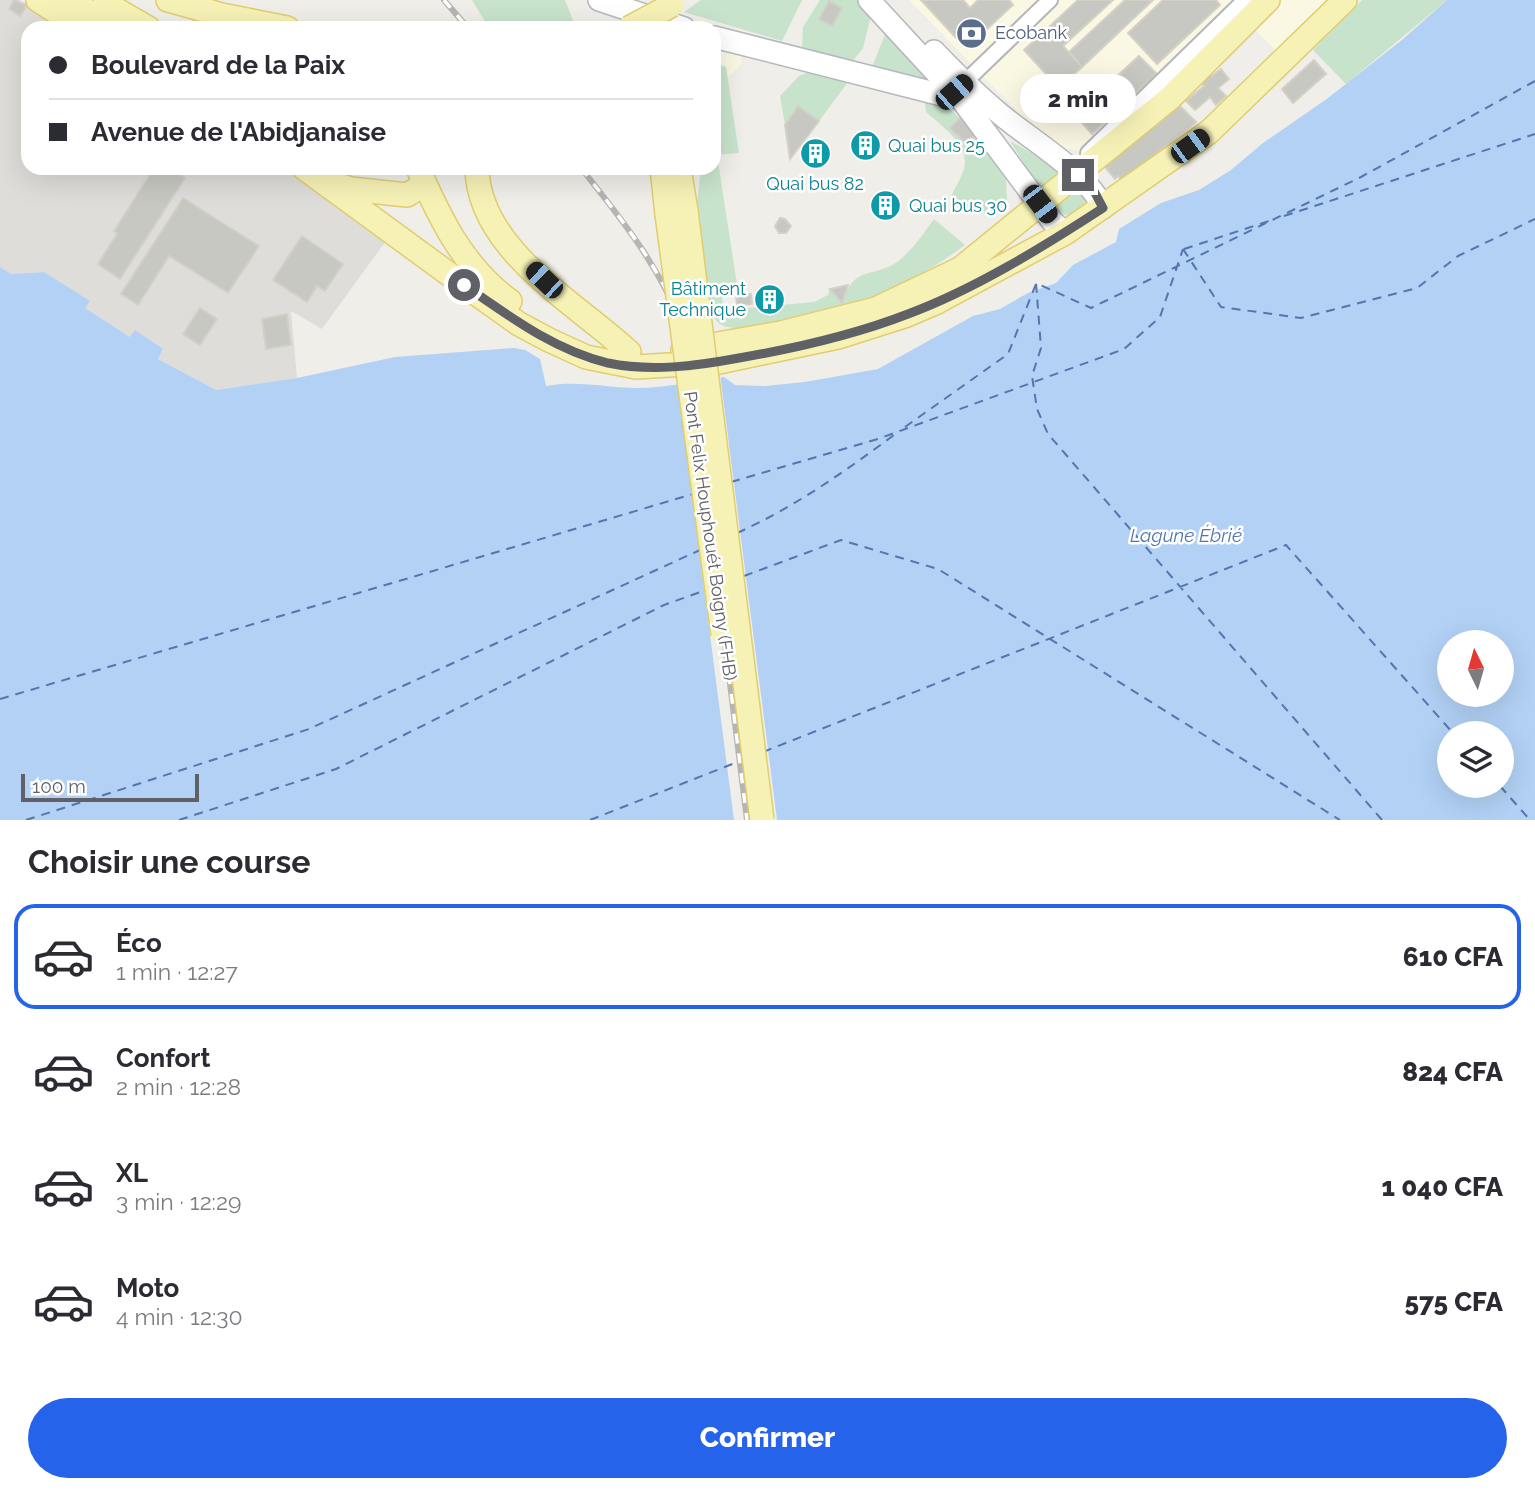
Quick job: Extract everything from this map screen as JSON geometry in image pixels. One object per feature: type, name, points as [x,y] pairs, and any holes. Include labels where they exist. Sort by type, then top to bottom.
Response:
[{"type":"main road","points":[[38,0],[71,21]]},
{"type":"main road","points":[[68,0],[106,21]]},
{"type":"main road","points":[[99,0],[136,21]]},
{"type":"main road","points":[[168,0],[252,21]]},
{"type":"main road","points":[[599,0],[663,21]]},
{"type":"main road","points":[[643,0],[645,21]]},
{"type":"main road","points":[[869,0],[960,87],[1081,172],[1103,208]]},
{"type":"main road","points":[[885,0],[960,87],[1040,204],[1065,233]]},
{"type":"main road","points":[[417,182],[471,266],[498,293],[524,311],[590,344],[629,352],[671,352],[731,342],[876,309],[960,269],[1170,98],[1226,31],[1268,0]]},
{"type":"main road","points":[[314,175],[519,324],[586,356],[609,363],[662,368],[758,355],[838,337],[935,303],[1065,233],[1209,132],[1345,0]]},
{"type":"main road","points":[[640,21],[669,2]]},
{"type":"main road","points":[[662,21],[669,2]]},
{"type":"main road","points":[[721,39],[942,95],[960,87]]},
{"type":"main road","points":[[316,175],[351,189],[417,182]]},
{"type":"main road","points":[[477,175],[485,209],[507,241],[544,280],[629,352]]},
{"type":"main road","name":"Pont Felix Houphouét Boigny (FHB)","points":[[664,175],[677,213],[762,820]]},
{"type":"main road","name":"Pont Felix Houphouét Boigny (FHB)","points":[[679,175],[677,213],[748,820]]},
{"type":"main road","points":[[387,229],[417,182]]},
{"type":"main road","points":[[406,242],[418,234],[447,230]]},
{"type":"street","points":[[960,87],[1050,0]]},
{"type":"street","points":[[1226,31],[1237,3]]},
{"type":"shaded area","points":[[0,0],[19,0],[53,21],[21,21],[21,175],[294,175],[388,238],[322,329],[291,311],[297,378],[216,390],[158,359],[163,350],[130,337],[85,308],[89,301],[44,272],[11,274],[0,267]]},
{"type":"shaded area","points":[[909,0],[1237,0],[1084,151],[1062,148],[1043,138]]},
{"type":"shaded area","points":[[1275,0],[1336,0],[1281,55],[1250,25]]},
{"type":"shaded area","points":[[721,49],[741,53],[740,66],[728,77],[726,67],[721,65]]},
{"type":"green space","points":[[472,0],[565,0],[573,21],[485,21]]},
{"type":"green space","points":[[701,0],[802,0],[782,41],[684,12]]},
{"type":"green space","points":[[820,0],[857,0],[871,16],[863,48],[852,62],[802,47],[803,27]]},
{"type":"green space","points":[[1362,0],[1447,0],[1346,84],[1313,50]]},
{"type":"green space","points":[[886,32],[932,85],[872,67]]},
{"type":"green space","points":[[721,65],[726,67],[739,153],[721,155]]},
{"type":"green space","points":[[817,69],[852,77],[819,121],[798,106],[785,125],[780,96],[799,76]]},
{"type":"green space","points":[[924,96],[946,106],[960,118],[950,128],[977,133],[1006,179],[1007,200],[995,212],[974,213],[950,199],[964,169],[963,152],[953,137],[926,112]]},
{"type":"green space","points":[[1010,141],[1053,165],[1058,175],[1044,187],[1038,186]]},
{"type":"green space","points":[[700,175],[720,175],[738,291],[722,292],[723,306],[735,304],[736,309],[814,302],[828,295],[830,289],[842,302],[847,290],[859,277],[888,267],[902,258],[934,219],[965,245],[907,282],[853,304],[783,322],[742,328],[728,327],[720,324],[712,314],[697,204]]},
{"type":"green space","points":[[1074,188],[1079,189],[1083,195],[1082,210],[1074,215],[1061,214],[1055,205]]},
{"type":"water","name":"Lagune Ébrié","points":[[1447,0],[1535,0],[1535,820],[0,820],[0,267],[11,274],[44,272],[90,301],[85,308],[130,337],[135,330],[163,349],[158,359],[216,390],[297,378],[395,357],[514,348],[525,350],[540,359],[546,386],[569,384],[649,388],[724,377],[735,385],[765,386],[805,382],[878,369],[973,316],[1000,309],[1028,293],[1056,283],[1073,265],[1116,242],[1119,229],[1161,203],[1199,190],[1231,170],[1263,143],[1328,98],[1402,40]]},
{"type":"pier","points":[[720,374],[777,820],[734,820],[677,380]]},
{"type":"building","points":[[14,0],[27,5],[20,16],[9,9]]},
{"type":"building","points":[[921,0],[963,0],[970,8],[978,0],[1009,0],[1013,5],[974,41],[965,42],[956,38]]},
{"type":"building","points":[[1078,0],[1113,0],[1063,46],[1082,67],[1059,88],[1024,50]]},
{"type":"building","points":[[1125,0],[1153,0],[1082,67],[1069,52]]},
{"type":"building","points":[[1163,0],[1216,0],[1220,5],[1157,64],[1128,33]]},
{"type":"building","points":[[829,1],[842,8],[832,26],[819,19]]},
{"type":"building","points":[[1139,56],[1157,74],[1092,134],[1075,115]]},
{"type":"building","points":[[1139,56],[1157,74],[1092,134],[1075,115]]},
{"type":"building","points":[[1314,60],[1326,74],[1293,103],[1282,89]]},
{"type":"building","points":[[1221,69],[1229,79],[1218,88],[1226,96],[1216,105],[1210,97],[1195,110],[1186,101],[1204,86],[1199,80],[1208,72],[1212,76]]},
{"type":"building","points":[[1178,104],[1196,122],[1122,181],[1118,176],[1115,179],[1105,167]]},
{"type":"building","points":[[798,106],[819,121],[790,159],[785,125]]},
{"type":"building","points":[[960,118],[977,133],[967,144],[950,128]]},
{"type":"building","points":[[150,175],[180,175],[185,178],[120,279],[98,264],[117,234],[114,231]]},
{"type":"building","points":[[183,198],[259,246],[228,293],[169,256],[138,305],[121,294]]},
{"type":"building","points":[[780,218],[785,219],[791,226],[786,233],[779,233],[775,226]]},
{"type":"building","points":[[302,236],[343,264],[325,291],[317,286],[307,302],[273,280]]},
{"type":"building","points":[[848,285],[842,303],[830,289]]},
{"type":"building","name":"Bâtiment Technique","points":[[777,292],[779,304],[760,305],[759,293]]},
{"type":"building","points":[[751,294],[752,304],[737,306],[736,295]]},
{"type":"building","points":[[200,308],[217,319],[200,345],[183,334]]},
{"type":"building","points":[[287,314],[291,345],[266,349],[262,319]]},
{"type":"ferry route","points":[[1382,820],[1048,434],[1037,409],[1032,376],[1041,348],[1036,283],[1091,308],[1361,177],[1535,81]]},
{"type":"ferry route","points":[[1284,216],[1535,134]]},
{"type":"ferry route","points":[[1183,249],[1221,307],[1301,318],[1417,288],[1458,256],[1535,219]]},
{"type":"ferry route","points":[[1184,249],[1269,221]]},
{"type":"ferry route","points":[[731,482],[878,439],[1124,349],[1160,317],[1183,249]]},
{"type":"ferry route","points":[[905,427],[1008,354],[1036,284]]},
{"type":"ferry route","points":[[737,533],[800,500],[898,432]]},
{"type":"ferry route","points":[[0,699],[693,494]]},
{"type":"ferry route","points":[[744,576],[841,540],[938,569],[1340,820]]},
{"type":"ferry route","points":[[763,752],[1286,545],[1442,721]]},
{"type":"ferry route","points":[[26,820],[309,729],[700,550]]},
{"type":"ferry route","points":[[179,820],[336,769],[664,605],[706,590]]},
{"type":"ferry route","points":[[590,820],[745,759]]},
{"type":"ferry route","points":[[1511,798],[1530,820]]},
{"type":"railway","points":[[444,0],[462,21]]},
{"type":"railway","points":[[586,175],[655,269],[687,338],[747,820]]},
{"type":"railway","points":[[679,290],[690,311],[696,336]]},
{"type":"place","name":"Ecobank","points":[[972,33]]},
{"type":"place","name":"Quai bus 25","points":[[865,146]]},
{"type":"place","name":"Quai bus 82","points":[[815,153]]},
{"type":"place","name":"Quai bus 30","points":[[886,206]]},
{"type":"place","name":"Bâtiment Technique","points":[[769,299]]},
{"type":"route","points":[[464,285],[519,324],[549,340],[609,363],[662,368],[719,362],[838,337],[935,303],[1065,233],[1103,208],[1094,191],[1078,175]]}]
